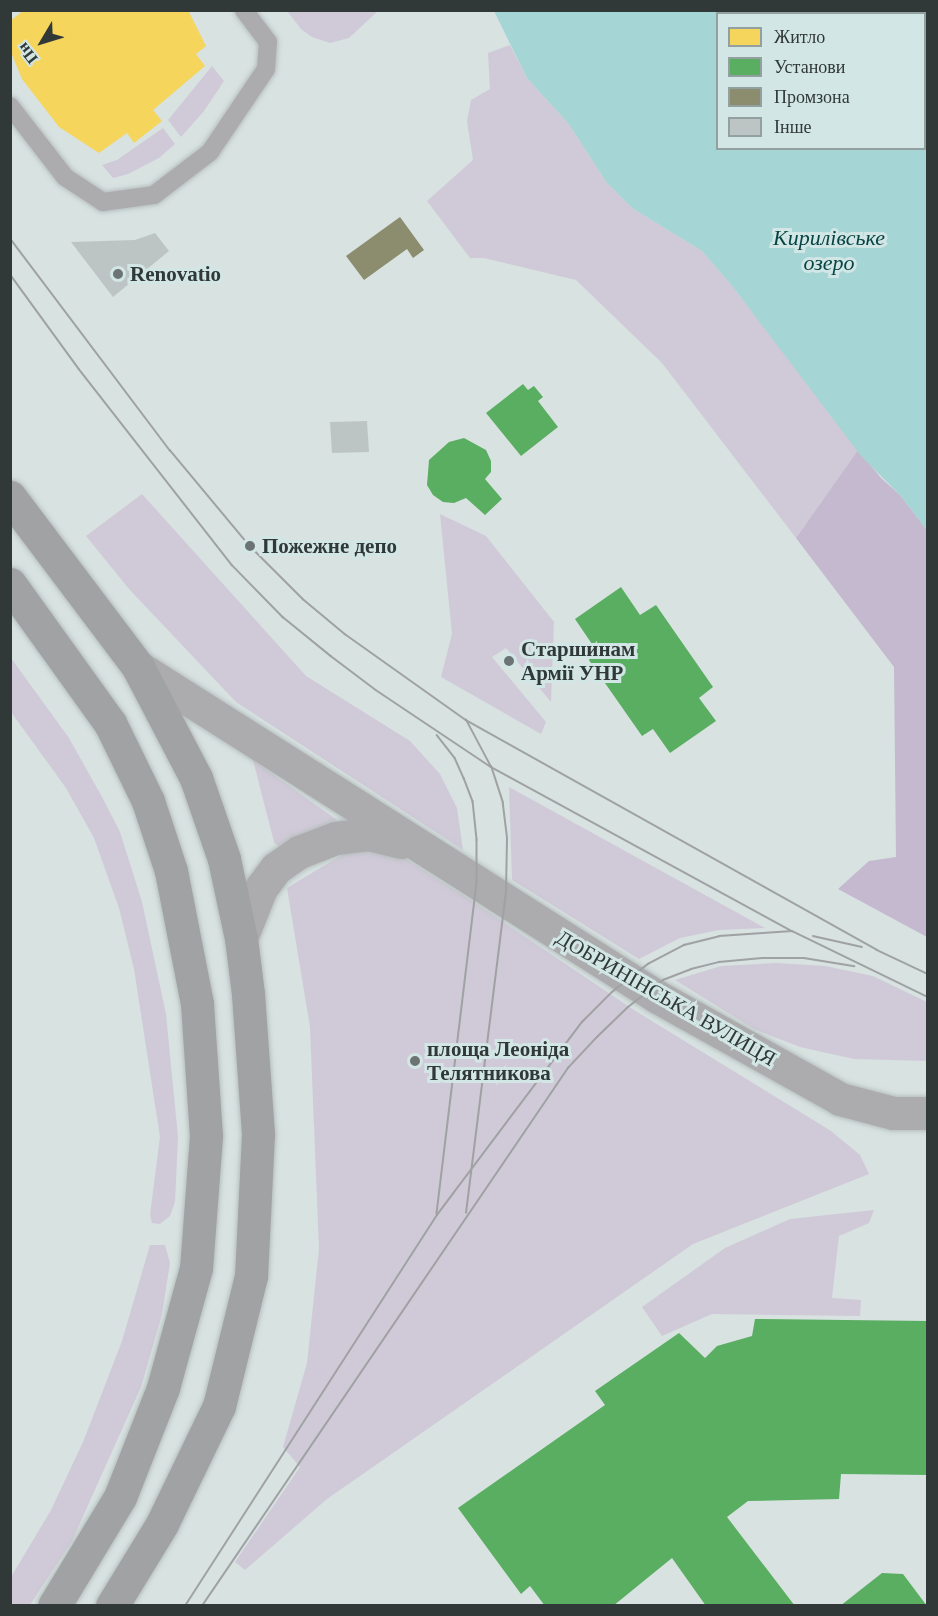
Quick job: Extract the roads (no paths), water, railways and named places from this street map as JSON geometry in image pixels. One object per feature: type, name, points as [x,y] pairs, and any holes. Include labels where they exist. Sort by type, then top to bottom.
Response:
[{"type":"main road","points":[[16,514],[138,667],[196,778],[224,859],[241,938],[248,994],[258,1134],[251,1276],[219,1406],[162,1524],[112,1605]]},
{"type":"main road","points":[[10,584],[110,723],[148,801],[171,871],[197,1004],[206,1136],[196,1268],[163,1388],[120,1497],[54,1605]]},
{"type":"street","name":"ДОБРИНІНСЬКА ВУЛИЦЯ","points":[[138,667],[656,996],[840,1099],[893,1113],[927,1113]]},
{"type":"street","name":"ДОБРИНІНСЬКА ВУЛИЦЯ","points":[[241,938],[261,888],[276,868],[299,852],[336,838],[369,834],[418,846]]},
{"type":"lane","points":[[10,106],[16,125],[65,177],[103,202],[154,195],[210,152],[266,69],[268,42],[243,10]]},
{"type":"water","name":"Кирилівське озеро","points":[[494,11],[927,11],[927,530],[900,495],[861,456],[733,287],[702,251],[632,208],[607,183],[568,123],[527,78]]},
{"type":"tram line","points":[[10,238],[170,450],[250,546],[303,599],[345,634],[466,720],[877,950],[928,974]]},
{"type":"tram line","points":[[10,274],[79,369],[232,565],[283,617],[331,656],[376,690],[491,767],[792,931],[928,997]]},
{"type":"tram line","points":[[466,720],[491,767],[503,803],[507,838],[506,891],[466,1213]]},
{"type":"tram line","points":[[437,735],[455,758],[473,801],[477,840],[477,883],[437,1214]]},
{"type":"tram line","points":[[185,1606],[437,1215],[582,1022],[612,992],[648,964],[684,945],[719,936],[792,931]]},
{"type":"tram line","points":[[813,936],[862,947]]},
{"type":"tram line","points":[[202,1606],[568,1068],[597,1037],[628,1007],[663,980],[691,969],[719,962],[762,958],[804,958],[854,966]]},
{"type":"place","name":"Renovatio","points":[[118,274]]},
{"type":"place","name":"Пожежне депо","points":[[250,546]]},
{"type":"place","name":"Старшинам Армії УНР","points":[[509,661]]},
{"type":"place","name":"площа Леоніда Телятникова","points":[[415,1061]]}]
